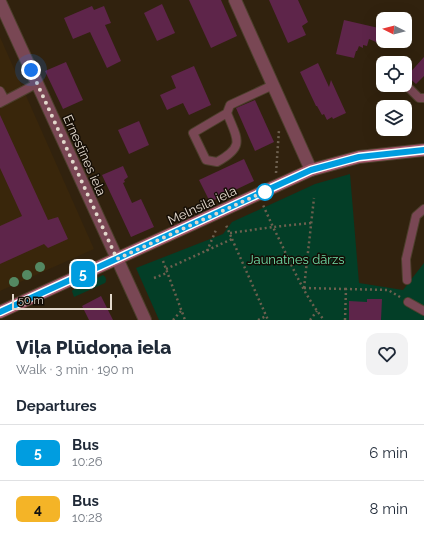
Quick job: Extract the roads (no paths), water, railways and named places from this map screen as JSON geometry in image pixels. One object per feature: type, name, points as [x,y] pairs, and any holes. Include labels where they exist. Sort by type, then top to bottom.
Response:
[{"type":"street","points":[[235,0],[311,170]]},
{"type":"street","name":"Ernestīnes iela","points":[[0,2],[145,320]]},
{"type":"street","name":"Melnsila iela","points":[[0,312],[311,170],[359,157],[424,150]]},
{"type":"lane","points":[[0,91],[2,102],[38,83]]},
{"type":"lane","points":[[227,113],[236,137],[237,146],[230,155],[218,162],[206,160],[193,133],[227,113],[230,105],[273,85]]},
{"type":"lane","points":[[412,91],[419,98],[424,98]]},
{"type":"lane","points":[[407,280],[406,259],[416,216],[424,209]]},
{"type":"lane","points":[[408,302],[424,311]]},
{"type":"park label","name":"Jaunatnes dārzs","points":[[296,259]]}]
